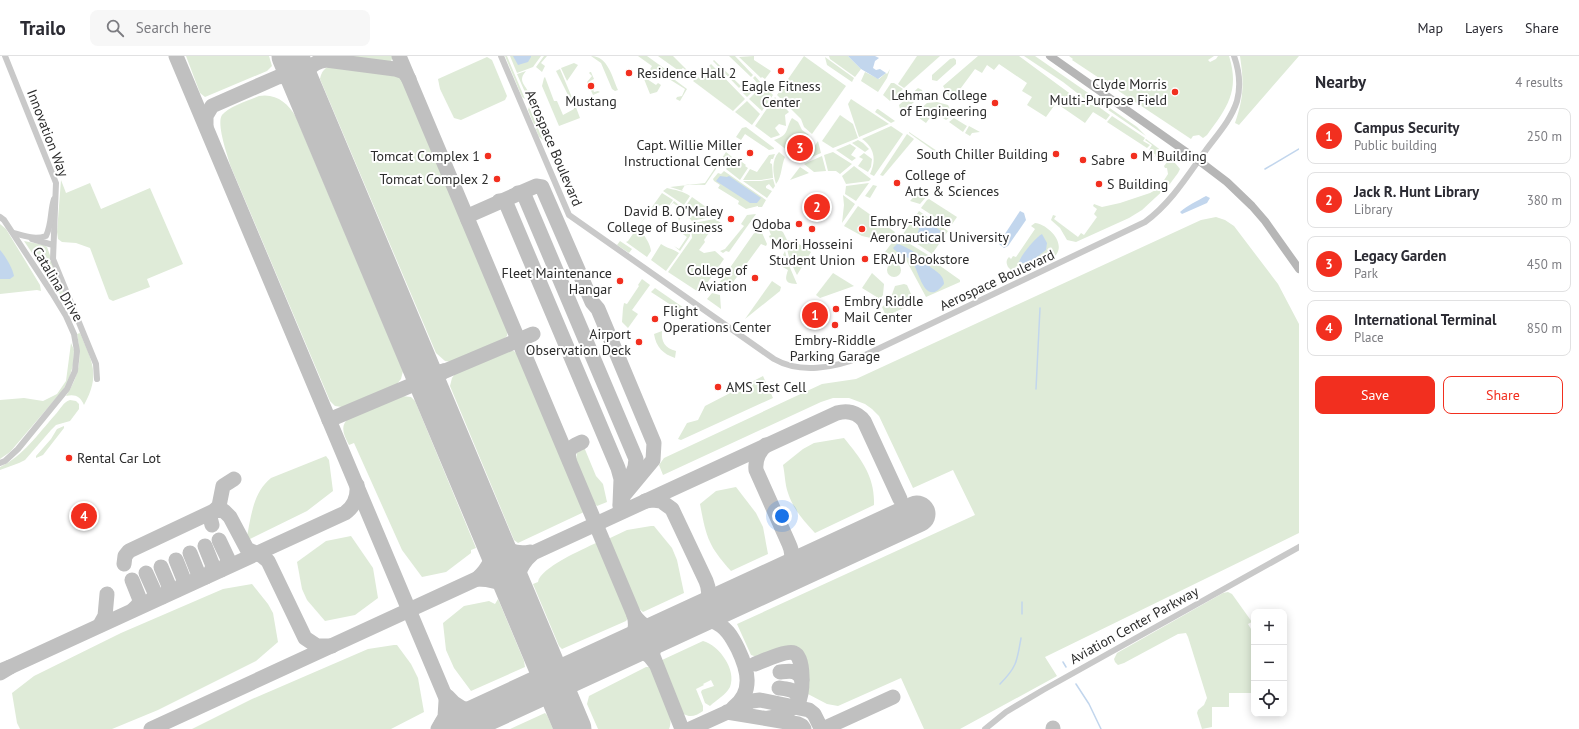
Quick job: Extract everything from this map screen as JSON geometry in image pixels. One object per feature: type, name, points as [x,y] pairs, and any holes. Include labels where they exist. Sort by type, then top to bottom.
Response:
[{"type":"main road","points":[[1050,56],[1227,182],[1265,221],[1299,269]]},
{"type":"street","name":"Innovation Way","points":[[5,56],[53,172],[57,194],[53,259],[96,364],[97,379]]},
{"type":"street","name":"Aerospace Boulevard","points":[[501,56],[569,214],[774,359],[792,367],[814,368],[847,362],[861,357],[1150,219],[1164,206],[1233,112],[1239,90],[1234,56]]},
{"type":"street","points":[[13,233],[30,238],[46,236],[50,229],[51,207],[57,194]]},
{"type":"street","name":"Catalina Drive","points":[[0,217],[13,233],[66,316],[74,334],[77,351],[74,371],[67,390],[18,449],[5,461],[0,463]]},
{"type":"street","points":[[30,238],[36,242],[53,245]]},
{"type":"street","name":"Aviation Center Parkway","points":[[985,729],[1006,712],[1043,690],[1299,547]]},
{"type":"green space","points":[[186,56],[269,56],[272,66],[267,71],[205,97],[200,93]]},
{"type":"green space","points":[[339,56],[393,57],[391,61],[387,62]]},
{"type":"green space","points":[[505,56],[507,56],[525,99],[522,97]]},
{"type":"green space","points":[[510,56],[541,56],[533,67],[517,73]]},
{"type":"green space","points":[[544,56],[547,56],[541,63],[545,66],[542,72],[536,67]]},
{"type":"green space","points":[[591,56],[602,59],[609,68],[618,90],[615,91],[612,89],[601,63]]},
{"type":"green space","points":[[638,56],[647,56],[665,69],[664,75],[661,74],[659,76],[653,71],[647,79],[656,85],[658,83],[661,85],[657,92],[650,94],[644,79],[652,66]]},
{"type":"green space","points":[[658,56],[673,56],[691,74],[688,78],[686,76],[689,73],[683,68],[679,71]]},
{"type":"green space","points":[[729,56],[735,56],[753,75],[751,77]]},
{"type":"green space","points":[[754,56],[754,60],[771,71],[765,79],[762,77],[761,78],[739,57]]},
{"type":"green space","points":[[804,56],[846,86],[812,134],[804,127],[801,119],[777,95]]},
{"type":"green space","points":[[829,56],[848,56],[861,69],[855,77],[830,59]]},
{"type":"green space","points":[[917,56],[940,56],[904,88],[898,84]]},
{"type":"green space","points":[[978,56],[1019,56],[1076,98],[1084,103],[1099,107],[1110,115],[1106,120],[1093,112],[1085,123],[1056,103],[1046,117],[1027,105],[1032,97],[1022,91],[1027,83],[999,64],[994,70],[987,65],[982,73],[975,69],[955,96],[961,100],[950,98],[943,86]]},
{"type":"green space","points":[[1024,56],[1035,56],[1137,127],[1146,136],[1101,105],[1090,103],[1063,82]]},
{"type":"green space","points":[[1069,56],[1214,56],[1208,60],[1210,62],[1218,56],[1229,56],[1233,79],[1230,98],[1226,107],[1207,135],[1203,138],[1199,135],[1193,136],[1191,139],[1072,60],[1073,59]]},
{"type":"green space","points":[[1240,56],[1299,56],[1239,125],[1235,123],[1242,97]]},
{"type":"green space","points":[[487,57],[492,60],[507,96],[505,100],[461,120],[454,118],[440,89],[438,79]]},
{"type":"green space","points":[[825,57],[854,78],[852,82],[827,65]]},
{"type":"green space","points":[[954,58],[956,60],[956,64],[937,81],[932,80],[932,75],[950,59]]},
{"type":"green space","points":[[714,60],[741,86],[739,88],[713,61]]},
{"type":"green space","points":[[574,63],[578,65],[567,81],[561,68]]},
{"type":"green space","points":[[711,64],[745,99],[733,111],[693,81],[698,77],[701,80],[706,74],[704,72]]},
{"type":"green space","points":[[332,65],[395,74],[400,75],[403,79],[508,327],[507,336],[502,341],[453,362],[445,361],[436,353],[320,79],[324,70]]},
{"type":"green space","points":[[560,69],[573,100],[571,101],[556,71]]},
{"type":"green space","points":[[890,69],[887,78],[878,92],[861,81],[865,72],[879,79],[886,73],[887,74]]},
{"type":"green space","points":[[526,71],[522,79],[528,91],[529,90],[532,94],[528,99],[517,74]]},
{"type":"green space","points":[[590,72],[594,79],[590,81],[594,92],[600,92],[593,95],[587,82],[592,76],[589,73]]},
{"type":"green space","points":[[755,76],[761,83],[747,97],[740,90],[742,89],[746,93],[757,83],[753,78]]},
{"type":"green space","points":[[545,77],[554,101],[557,101],[563,115],[574,109],[572,102],[574,102],[580,118],[559,126],[542,86]]},
{"type":"green space","points":[[671,77],[687,89],[680,101],[676,99],[677,97],[682,96],[685,89],[669,79]]},
{"type":"green space","points":[[891,83],[894,83],[903,89],[890,101],[883,95]]},
{"type":"green space","points":[[763,85],[773,95],[762,111],[749,99]]},
{"type":"green space","points":[[918,88],[922,90],[923,94],[905,110],[900,109],[899,105]]},
{"type":"green space","points":[[259,96],[271,96],[281,100],[289,107],[296,117],[403,371],[401,379],[397,384],[342,407],[335,406],[330,401],[231,167],[223,141],[220,126],[222,115],[234,107]]},
{"type":"green space","points":[[775,97],[789,112],[785,115],[786,126],[779,124],[775,128],[780,135],[771,138],[755,126]]},
{"type":"green space","points":[[851,99],[889,124],[859,137],[848,104]]},
{"type":"green space","points":[[747,101],[760,114],[752,125],[735,112]]},
{"type":"green space","points":[[937,102],[948,105],[953,115],[946,120],[934,112],[926,123],[919,118],[917,112],[927,103]]},
{"type":"green space","points":[[535,104],[538,109],[534,111],[542,130],[546,129],[547,132],[543,134],[531,106]]},
{"type":"green space","points":[[529,107],[543,140],[539,137],[528,110]]},
{"type":"green space","points":[[877,109],[895,121],[891,123],[875,112]]},
{"type":"green space","points":[[840,115],[853,124],[858,138],[833,148],[822,141]]},
{"type":"green space","points":[[1112,116],[1145,138],[1143,141],[1150,145],[1147,148],[1107,122]]},
{"type":"green space","points":[[792,118],[798,122],[802,130],[809,135],[799,140],[788,151],[774,140],[785,134]]},
{"type":"green space","points":[[954,118],[967,126],[963,132],[949,122]]},
{"type":"green space","points":[[891,126],[903,134],[874,176],[870,174],[874,159],[872,150],[862,139]]},
{"type":"green space","points":[[969,126],[980,132],[972,133],[970,136],[965,133]]},
{"type":"green space","points":[[746,127],[774,149],[769,150],[745,134],[741,140],[736,137],[742,128]]},
{"type":"green space","points":[[909,132],[940,153],[942,155],[941,156]]},
{"type":"green space","points":[[907,134],[914,139],[883,176],[880,175]]},
{"type":"green space","points":[[1146,139],[1169,157],[1180,169],[1169,185],[1142,210],[1129,218],[1076,242],[1067,240],[1060,228],[1051,220],[1053,215],[1056,216],[1054,219],[1078,237],[1081,233],[1084,235],[1097,217],[1094,214],[1097,209],[1093,206],[1094,204],[1102,207],[1120,203],[1150,193],[1159,188],[1168,174],[1167,168],[1164,166],[1168,161],[1161,156],[1157,161],[1159,157],[1157,155],[1153,158],[1156,155],[1149,150],[1152,145],[1145,140]]},
{"type":"green space","points":[[858,140],[869,149],[865,152],[852,143]]},
{"type":"green space","points":[[807,141],[797,156],[792,154],[799,146]]},
{"type":"green space","points":[[818,141],[821,153],[805,160]]},
{"type":"green space","points":[[850,144],[856,148],[851,155],[856,158],[852,161],[836,150]]},
{"type":"green space","points":[[726,152],[732,157],[724,168],[718,164]]},
{"type":"green space","points":[[779,152],[785,157],[776,184],[774,163],[776,155]]},
{"type":"green space","points":[[833,152],[852,164],[840,174],[836,171],[828,171],[824,155]]},
{"type":"green space","points":[[864,153],[872,159],[871,167],[868,172],[858,166],[863,159],[859,157]]},
{"type":"green space","points":[[775,154],[770,163],[772,164],[773,178],[743,180],[750,169],[757,172],[769,155]]},
{"type":"green space","points":[[822,156],[826,171],[814,172],[804,164]]},
{"type":"green space","points":[[735,157],[748,168],[740,180],[726,169]]},
{"type":"green space","points":[[716,165],[716,169],[705,185],[691,185],[705,183]]},
{"type":"green space","points":[[854,166],[871,179],[869,181],[846,184],[842,176]]},
{"type":"green space","points":[[800,167],[809,173],[790,180]]},
{"type":"green space","points":[[724,171],[766,200],[762,207],[758,206],[746,209],[738,204],[739,201],[718,188],[720,185],[713,179],[718,173],[721,174]]},
{"type":"green space","points":[[773,179],[775,186],[773,189],[769,184],[766,186],[766,188],[772,191],[767,198],[743,181],[761,181]]},
{"type":"green space","points":[[61,180],[66,193],[90,183],[101,209],[150,188],[183,264],[147,279],[150,287],[113,301],[109,299],[90,248],[76,243],[62,242],[58,239],[57,232]]},
{"type":"green space","points":[[869,183],[856,201],[845,194],[846,186]]},
{"type":"green space","points":[[685,185],[682,190],[683,191],[670,187]]},
{"type":"green space","points":[[873,185],[877,186],[870,198],[865,196]]},
{"type":"green space","points":[[667,188],[690,196],[684,205],[663,191]]},
{"type":"green space","points":[[920,190],[927,196],[920,204],[910,201]]},
{"type":"green space","points":[[662,193],[673,200],[668,207],[666,206],[665,208],[660,205],[651,218],[647,215],[641,223],[645,226],[645,228],[640,224]]},
{"type":"green space","points":[[843,195],[855,204],[842,223],[844,205]]},
{"type":"green space","points":[[692,197],[713,212],[719,211],[715,216],[692,221],[685,207]]},
{"type":"green space","points":[[929,199],[957,217],[950,227],[921,208]]},
{"type":"green space","points":[[674,201],[684,209],[679,221],[678,216],[682,209],[673,203],[669,208]]},
{"type":"green space","points":[[858,206],[895,232],[888,242],[862,236],[844,226]]},
{"type":"green space","points":[[919,211],[948,231],[932,254],[903,234]]},
{"type":"green space","points":[[756,214],[729,252],[726,251],[723,253],[720,251],[725,249],[744,226],[741,224],[747,215]]},
{"type":"green space","points":[[1216,217],[1225,220],[1234,226],[1278,284],[1299,324],[1299,533],[1045,657],[1057,676],[960,729],[924,729],[901,678],[838,706],[827,704],[806,693],[806,666],[801,652],[796,648],[782,648],[757,657],[751,655],[737,624],[975,515],[953,470],[913,488],[879,416],[865,404],[849,398],[833,398],[821,402],[663,475],[659,465],[664,458],[822,384],[856,379],[1201,220]]},
{"type":"green space","points":[[715,219],[721,223],[715,224],[699,250],[704,253],[715,251],[724,259],[700,293],[668,272],[692,238],[691,226],[693,223]]},
{"type":"green space","points":[[767,222],[783,232],[787,240],[796,242],[811,252],[797,275],[790,261],[788,248],[784,245],[772,243],[769,236],[771,235],[766,223]]},
{"type":"green space","points":[[1035,223],[1040,224],[1054,234],[1059,245],[1056,255],[1049,261],[1032,266],[1021,273],[1010,272],[1007,259],[1009,257],[1011,259],[1013,256],[1016,257],[1035,229],[1031,226]]},
{"type":"green space","points":[[0,224],[6,229],[40,285],[41,291],[37,290],[0,294]]},
{"type":"green space","points":[[686,224],[689,226],[690,236],[680,251],[674,246],[679,249],[687,237],[680,232],[680,228]]},
{"type":"green space","points":[[639,225],[645,230],[644,235],[651,249],[647,257],[626,242]]},
{"type":"green space","points":[[759,226],[767,244],[766,246],[761,244],[731,285],[727,286],[720,282]]},
{"type":"green space","points":[[897,236],[928,255],[929,258],[960,280],[960,282],[926,297],[905,258],[885,252]]},
{"type":"green space","points":[[24,241],[47,247],[64,294],[61,296]]},
{"type":"green space","points":[[620,241],[632,249],[629,253],[617,245]]},
{"type":"green space","points":[[661,244],[679,253],[666,271],[651,260]]},
{"type":"green space","points":[[785,251],[787,258],[783,255]]},
{"type":"green space","points":[[787,258],[797,284],[790,283],[786,280],[788,270],[781,266]]},
{"type":"green space","points":[[894,263],[899,265],[901,270],[899,275],[894,277],[889,275],[887,270],[889,265]]},
{"type":"green space","points":[[833,273],[854,286],[820,298],[816,295]]},
{"type":"green space","points":[[872,273],[884,284],[883,295],[880,299],[862,288]]},
{"type":"green space","points":[[642,279],[650,285],[632,310],[638,314],[628,328],[622,322],[624,303],[627,304]]},
{"type":"green space","points":[[772,281],[781,287],[780,291],[745,319]]},
{"type":"green space","points":[[904,284],[907,285],[915,303],[886,316],[882,307],[890,300],[895,286]]},
{"type":"green space","points":[[655,288],[687,310],[682,317],[672,311],[674,307],[651,292]]},
{"type":"green space","points":[[712,293],[720,295],[721,309],[707,299]]},
{"type":"green space","points":[[662,331],[664,344],[676,351],[675,358],[664,352],[656,343],[654,334]]},
{"type":"green space","points":[[80,333],[93,368],[92,385],[84,405],[77,396],[66,396],[71,388],[79,366],[79,343],[77,334]]},
{"type":"green space","points":[[71,343],[74,350],[73,365],[70,376],[63,390],[10,452],[0,459],[0,400],[24,398],[43,401],[57,394],[66,381]]},
{"type":"green space","points":[[505,351],[514,351],[521,358],[583,505],[584,512],[518,543],[514,540],[450,386],[452,378],[457,371]]},
{"type":"green space","points":[[763,376],[773,398],[681,440],[678,439],[687,423],[698,420],[705,406]]},
{"type":"green space","points":[[402,396],[411,397],[415,401],[476,548],[471,550],[471,553],[446,572],[422,577],[402,550],[354,443],[349,445],[343,431],[344,424],[349,418]]},
{"type":"green space","points":[[70,400],[76,401],[79,404],[79,409],[70,421],[56,425],[25,460],[0,470],[0,467],[16,457],[30,444],[63,404]]},
{"type":"green space","points":[[64,426],[43,455],[36,458],[57,429]]},
{"type":"green space","points":[[844,438],[866,468],[872,485],[874,505],[815,533],[799,514],[790,499],[786,487],[783,465],[803,449],[814,443]]},
{"type":"green space","points":[[584,447],[596,476],[603,484],[607,502],[597,506],[592,501],[576,464],[577,453]]},
{"type":"green space","points":[[326,456],[329,460],[333,491],[307,511],[246,541],[253,507],[265,484],[271,478]]},
{"type":"green space","points":[[736,487],[756,513],[763,527],[768,554],[731,571],[717,554],[709,540],[706,533],[700,504],[716,491]]},
{"type":"green space","points":[[654,526],[672,548],[677,560],[684,593],[643,612],[636,606],[608,539],[627,530]]},
{"type":"green space","points":[[351,536],[373,568],[378,598],[355,615],[325,621],[307,600],[302,589],[297,562],[326,541]]},
{"type":"green space","points":[[596,543],[600,545],[628,613],[628,618],[626,621],[562,649],[559,646],[533,584],[538,582],[546,571],[554,565],[572,554]]},
{"type":"green space","points":[[252,584],[268,604],[273,613],[278,642],[256,661],[158,710],[112,729],[20,729],[17,723],[12,693],[34,676],[121,633],[223,589]]},
{"type":"green space","points":[[1228,592],[1232,594],[1251,621],[1251,622],[1248,624],[1251,629],[1251,693],[1229,693],[1229,707],[1212,707],[1212,727],[1202,729],[1197,713],[1198,710],[1204,705],[1207,698],[1186,633],[1178,634],[1124,663],[1118,665],[1114,659],[1117,653],[1223,593]]},
{"type":"green space","points":[[498,599],[524,661],[525,667],[471,691],[454,668],[446,650],[443,623],[464,606],[489,601],[495,604]]},
{"type":"green space","points":[[703,641],[715,647],[725,659],[729,666],[732,680],[728,690],[710,706],[705,703],[701,692],[702,690],[714,686],[711,680],[696,689],[703,706],[703,711],[694,716],[687,716],[680,709],[662,667],[662,660]]},
{"type":"green space","points":[[397,645],[411,664],[418,678],[424,712],[391,729],[192,729],[252,699],[368,649]]},
{"type":"green space","points":[[646,667],[649,667],[653,672],[666,700],[671,724],[669,729],[598,729],[587,704],[589,696]]},
{"type":"green space","points":[[545,713],[553,729],[510,729]]},
{"type":"water","points":[[513,56],[531,57],[528,62],[518,65]]},
{"type":"water","points":[[848,56],[875,56],[879,58],[875,61],[873,68],[876,70],[880,69],[886,73],[878,79],[861,69]]},
{"type":"water","points":[[720,176],[729,176],[761,198],[757,203],[750,203],[716,181]]},
{"type":"water","points":[[1206,196],[1210,198],[1207,203],[1182,214],[1180,212],[1189,205]]},
{"type":"water","points":[[1020,211],[1024,213],[1026,220],[1008,246],[1004,248],[999,243]]},
{"type":"water","points":[[920,219],[925,220],[941,231],[932,244],[920,239],[917,235],[919,229],[917,223]]},
{"type":"water","points":[[1042,234],[1047,243],[1046,250],[1029,263],[1019,263],[1028,247]]},
{"type":"water","points":[[897,244],[918,254],[923,258],[925,263],[940,274],[944,284],[937,291],[932,292],[923,286],[911,260],[893,248]]},
{"type":"water","points":[[0,250],[13,273],[14,276],[10,279],[0,279]]},
{"type":"waterway","points":[[1265,169],[1299,149]]},
{"type":"waterway","points":[[1036,389],[1040,308]]},
{"type":"waterway","points":[[1022,602],[1022,614]]},
{"type":"waterway","points":[[1000,684],[1013,668],[1021,638]]},
{"type":"waterway","points":[[1063,662],[1066,667]]},
{"type":"waterway","points":[[1076,684],[1089,704],[1101,729]]},
{"type":"taxiway","points":[[176,56],[459,729]]},
{"type":"taxiway","points":[[399,56],[634,615],[636,625],[634,634],[630,642],[623,649]]},
{"type":"taxiway","points":[[304,91],[308,71],[315,64],[326,60],[395,69],[404,72],[409,79]]},
{"type":"taxiway","points":[[206,126],[206,116],[212,106],[278,77],[291,77],[300,84],[304,91]]},
{"type":"taxiway","points":[[468,220],[470,215],[536,186],[542,187],[592,302],[598,309],[654,443],[653,460],[624,495],[620,506]]},
{"type":"taxiway","points":[[518,193],[525,197],[636,459],[635,467],[629,482]]},
{"type":"taxiway","points":[[499,201],[506,203],[618,468],[621,479],[620,504]]},
{"type":"taxiway","points":[[329,420],[533,334]]},
{"type":"taxiway","points":[[415,354],[423,366],[429,371],[443,371]]},
{"type":"taxiway","points":[[435,403],[435,381],[444,371]]},
{"type":"taxiway","points":[[151,729],[837,413],[852,412],[864,421],[900,499]]},
{"type":"taxiway","points":[[569,459],[568,455],[570,450],[582,442]]},
{"type":"taxiway","points":[[766,445],[758,456],[756,470],[789,544],[792,557],[791,562],[785,570],[770,582]]},
{"type":"taxiway","points":[[212,525],[210,517],[219,506],[223,486],[234,479]]},
{"type":"taxiway","points":[[10,667],[345,513],[355,501],[357,485]]},
{"type":"taxiway","points":[[645,501],[661,501],[672,509],[706,581],[709,591],[708,599],[698,615]]},
{"type":"taxiway","points":[[124,564],[125,556],[129,551],[216,510],[224,511],[230,517],[247,549],[262,556],[268,561],[305,638],[317,646],[332,646]]},
{"type":"taxiway","points":[[219,540],[228,559],[226,565],[221,570]]},
{"type":"taxiway","points":[[493,540],[501,546],[515,552],[530,552]]},
{"type":"taxiway","points":[[478,578],[485,570],[493,555],[493,540]]},
{"type":"taxiway","points":[[205,546],[213,566],[206,577]]},
{"type":"taxiway","points":[[190,553],[198,573],[197,578],[192,583]]},
{"type":"taxiway","points":[[518,600],[518,575],[523,564],[532,554]]},
{"type":"taxiway","points":[[176,560],[184,580],[182,585],[177,590]]},
{"type":"taxiway","points":[[161,567],[169,586],[167,592],[162,597]]},
{"type":"taxiway","points":[[146,573],[155,593],[153,598],[148,603]]},
{"type":"taxiway","points":[[477,579],[491,580],[507,585],[515,592],[518,600]]},
{"type":"taxiway","points":[[132,580],[140,600],[138,605],[133,610]]},
{"type":"taxiway","points":[[100,625],[105,616],[107,594]]},
{"type":"taxiway","points":[[634,615],[641,623],[649,628],[670,628]]},
{"type":"taxiway","points":[[682,622],[701,619],[712,621],[725,629],[733,640],[742,657],[747,680],[744,695],[740,702],[733,708]]},
{"type":"taxiway","points":[[670,628],[657,639],[653,656],[682,729]]},
{"type":"taxiway","points":[[623,649],[641,651],[649,656],[655,663]]},
{"type":"taxiway","points":[[755,664],[775,656],[791,652],[798,656],[800,661],[802,684],[798,703],[784,713],[768,718]]},
{"type":"taxiway","points":[[0,671],[10,667],[0,673]]},
{"type":"taxiway","points":[[780,672],[796,672],[802,680]]},
{"type":"taxiway","points":[[779,688],[792,690],[798,697],[799,706]]},
{"type":"taxiway","points":[[447,696],[456,705],[467,710],[491,710]]},
{"type":"taxiway","points":[[690,729],[752,701],[760,700],[809,710],[814,714],[820,726],[825,728],[893,697]]},
{"type":"taxiway","points":[[438,729],[445,717],[446,701]]},
{"type":"taxiway","points":[[474,729],[478,721],[490,711]]},
{"type":"taxiway","points":[[727,712],[798,724],[804,729]]},
{"type":"runway","points":[[290,56],[573,729]]},
{"type":"runway","points":[[451,729],[917,514]]},
{"type":"place","name":"Eagle Fitness Center","points":[[781,71]]},
{"type":"place","name":"Residence Hall 2","points":[[629,73]]},
{"type":"place","name":"Mustang","points":[[591,86]]},
{"type":"place","name":"Clyde Morris Multi-Purpose Field","points":[[1175,92]]},
{"type":"place","name":"Lehman College of Engineering","points":[[995,103]]},
{"type":"place","name":"Legacy Garden","points":[[800,148]]},
{"type":"place","name":"Capt. Willie Miller Instructional Center","points":[[750,153]]},
{"type":"place","name":"South Chiller Building","points":[[1056,154]]},
{"type":"place","name":"Tomcat Complex 1","points":[[488,156]]},
{"type":"place","name":"M Building","points":[[1134,156]]},
{"type":"place","name":"Sabre","points":[[1083,160]]},
{"type":"place","name":"Tomcat Complex 2","points":[[497,179]]},
{"type":"place","name":"College of Arts & Sciences","points":[[897,183]]},
{"type":"place","name":"S Building","points":[[1099,184]]},
{"type":"place","name":"Jack R. Hunt Library","points":[[817,207]]},
{"type":"place","name":"David B. O'Maley College of Business","points":[[731,219]]},
{"type":"place","name":"Qdoba","points":[[799,224]]},
{"type":"place","name":"Mori Hosseini Student Union","points":[[812,229]]},
{"type":"place","name":"Embry-Riddle Aeronautical University","points":[[862,229]]},
{"type":"place","name":"ERAU Bookstore","points":[[865,259]]},
{"type":"place","name":"College of Aviation","points":[[755,278]]},
{"type":"place","name":"Fleet Maintenance Hangar","points":[[620,281]]},
{"type":"place","name":"Embry Riddle Mail Center","points":[[836,309]]},
{"type":"place","name":"Campus Security","points":[[815,315]]},
{"type":"place","name":"Flight Operations Center","points":[[655,319]]},
{"type":"place","name":"Embry-Riddle Parking Garage","points":[[835,325]]},
{"type":"place","name":"Airport Observation Deck","points":[[639,342]]},
{"type":"place","name":"AMS Test Cell","points":[[718,387]]},
{"type":"place","name":"Rental Car Lot","points":[[69,458]]},
{"type":"place","name":"International Terminal","points":[[84,516]]}]
